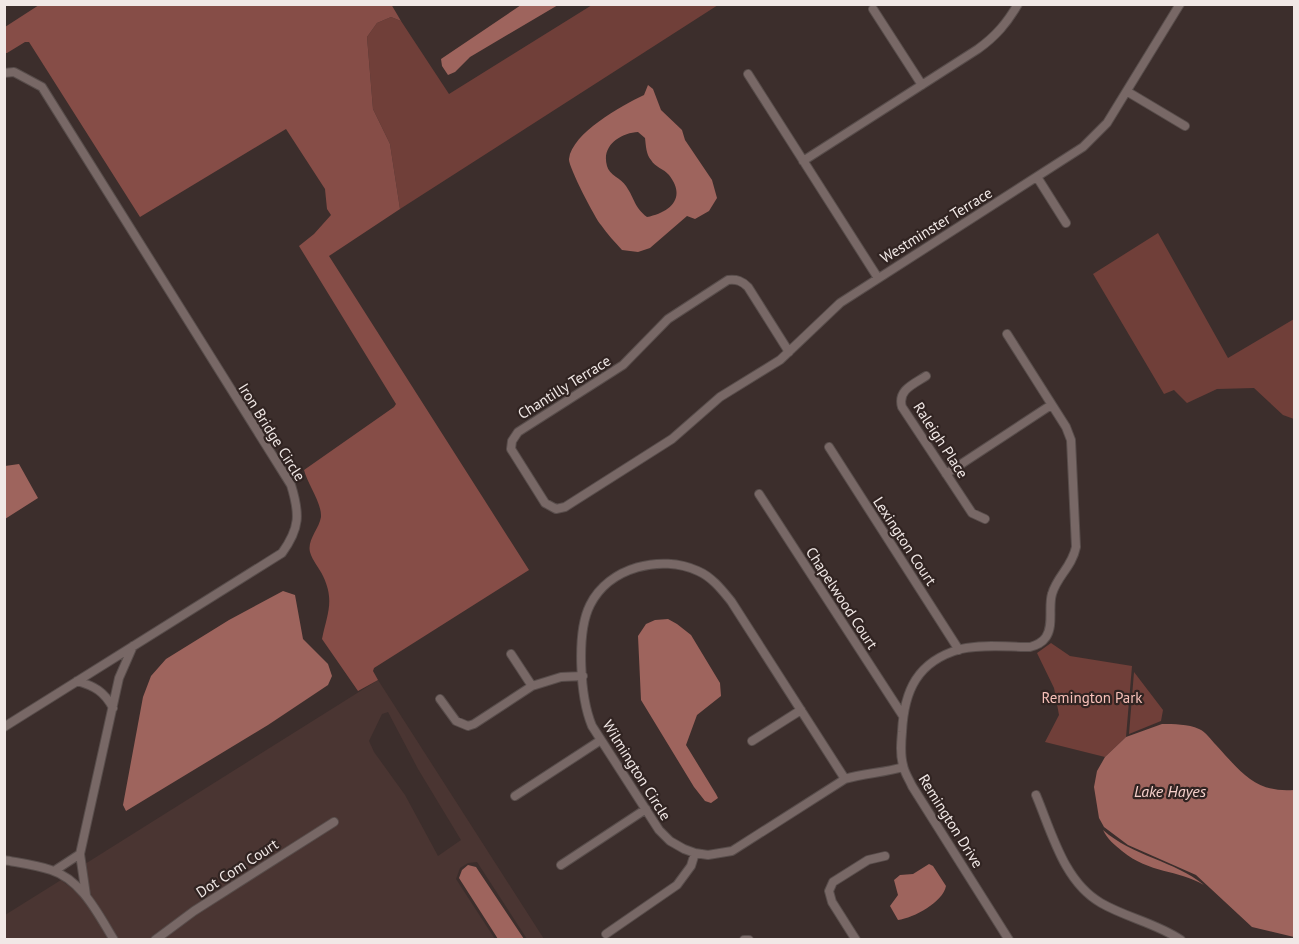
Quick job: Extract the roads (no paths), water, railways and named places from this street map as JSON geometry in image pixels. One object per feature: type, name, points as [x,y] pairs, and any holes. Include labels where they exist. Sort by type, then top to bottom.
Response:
[{"type":"street","points":[[804,161],[992,39],[1007,23],[1018,4]]},
{"type":"street","name":"Westminster Terrace","points":[[748,74],[878,278],[1083,147],[1097,134],[1128,92],[1179,4]]},
{"type":"street","points":[[873,9],[922,85]]},
{"type":"street","name":"Iron Bridge Circle","points":[[4,73],[14,72],[42,87],[291,485],[297,503],[298,520],[291,539],[282,553],[4,727]]},
{"type":"street","points":[[1128,92],[1185,126]]},
{"type":"street","points":[[1037,177],[1066,223]]},
{"type":"street","name":"Chantilly Terrace","points":[[789,352],[748,287],[742,281],[728,280],[668,319],[623,365],[518,432],[512,441],[511,449],[545,503],[556,509],[565,507],[672,439],[720,397],[789,352],[840,303],[878,278]]},
{"type":"street","name":"Remington Drive","points":[[1007,334],[1066,427],[1071,440],[1076,547],[1074,558],[1052,594],[1049,630],[1039,644],[1030,647],[972,647],[959,650],[944,656],[921,672],[912,684],[905,700],[901,752],[903,767],[912,786],[1009,939]]},
{"type":"street","name":"Raleigh Place","points":[[926,376],[905,390],[901,401],[902,407],[972,513],[985,519]]},
{"type":"street","points":[[946,474],[1051,405]]},
{"type":"street","name":"Lexington Court","points":[[829,447],[959,650]]},
{"type":"street","name":"Chapelwood Court","points":[[759,494],[903,716]]},
{"type":"street","name":"Wilmington Circle","points":[[845,779],[721,589],[710,578],[678,564],[662,563],[632,568],[617,576],[601,590],[591,603],[584,620],[581,638],[587,714],[601,740],[659,830],[670,841],[684,849],[708,855],[732,851],[845,779],[903,767]]},
{"type":"street","points":[[86,895],[80,854],[119,678],[134,645]]},
{"type":"street","points":[[511,654],[532,686]]},
{"type":"street","points":[[440,699],[456,721],[468,726],[532,686],[546,680],[583,676]]},
{"type":"street","points":[[77,681],[96,686],[107,697],[113,708]]},
{"type":"street","points":[[752,741],[801,710]]},
{"type":"street","points":[[515,796],[601,740]]},
{"type":"street","points":[[1036,795],[1058,848],[1083,891],[1102,904],[1165,929],[1181,939]]},
{"type":"street","points":[[561,865],[646,809]]},
{"type":"street","name":"Dot Com Court","points":[[155,939],[194,911],[334,822]]},
{"type":"street","points":[[606,934],[678,885],[691,866],[694,853]]},
{"type":"street","points":[[54,871],[80,854]]},
{"type":"street","points":[[856,939],[832,902],[829,891],[833,882],[868,860],[885,856]]},
{"type":"street","points":[[4,860],[54,871],[86,895],[114,939]]},
{"type":"street","points":[[744,939],[749,939]]},
{"type":"water","points":[[521,5],[558,5],[470,57],[455,72],[448,75],[442,66],[441,59]]},
{"type":"water","points":[[648,85],[653,89],[661,110],[682,130],[685,140],[712,180],[717,198],[709,211],[695,219],[687,216],[650,248],[638,252],[622,250],[603,228],[582,192],[569,159],[572,149],[588,130],[611,113],[644,95]],"holes":[[[638,132],[645,138],[649,158],[669,175],[676,191],[676,197],[669,208],[647,217],[637,206],[624,183],[608,169],[606,159],[610,146],[619,138]]]},
{"type":"water","points":[[19,464],[38,498],[5,519],[5,466]]},
{"type":"water","points":[[283,591],[295,595],[303,639],[328,664],[332,676],[328,685],[268,725],[126,811],[123,805],[143,697],[151,676],[166,659],[229,620]]},
{"type":"water","points":[[668,619],[691,635],[720,683],[721,696],[697,715],[686,745],[718,798],[711,803],[705,801],[694,787],[641,700],[638,636],[646,624],[655,620]]},
{"type":"water","name":"Lake Hayes","points":[[1162,724],[1186,725],[1199,729],[1250,779],[1269,788],[1294,790],[1294,937],[1252,927],[1196,875],[1128,845],[1104,827],[1099,818],[1094,787],[1097,771],[1105,757],[1126,737]]},
{"type":"water","points":[[1103,830],[1114,839],[1180,870],[1204,885],[1184,876],[1143,864],[1111,842]]},
{"type":"water","points":[[929,864],[933,866],[946,886],[944,892],[927,908],[898,920],[890,906],[898,895],[894,880],[900,875],[913,874]]},
{"type":"water","points":[[468,865],[476,867],[524,939],[498,939],[459,878],[462,870]]},
{"type":"park label","name":"Remington Park","points":[[1092,697]]}]
